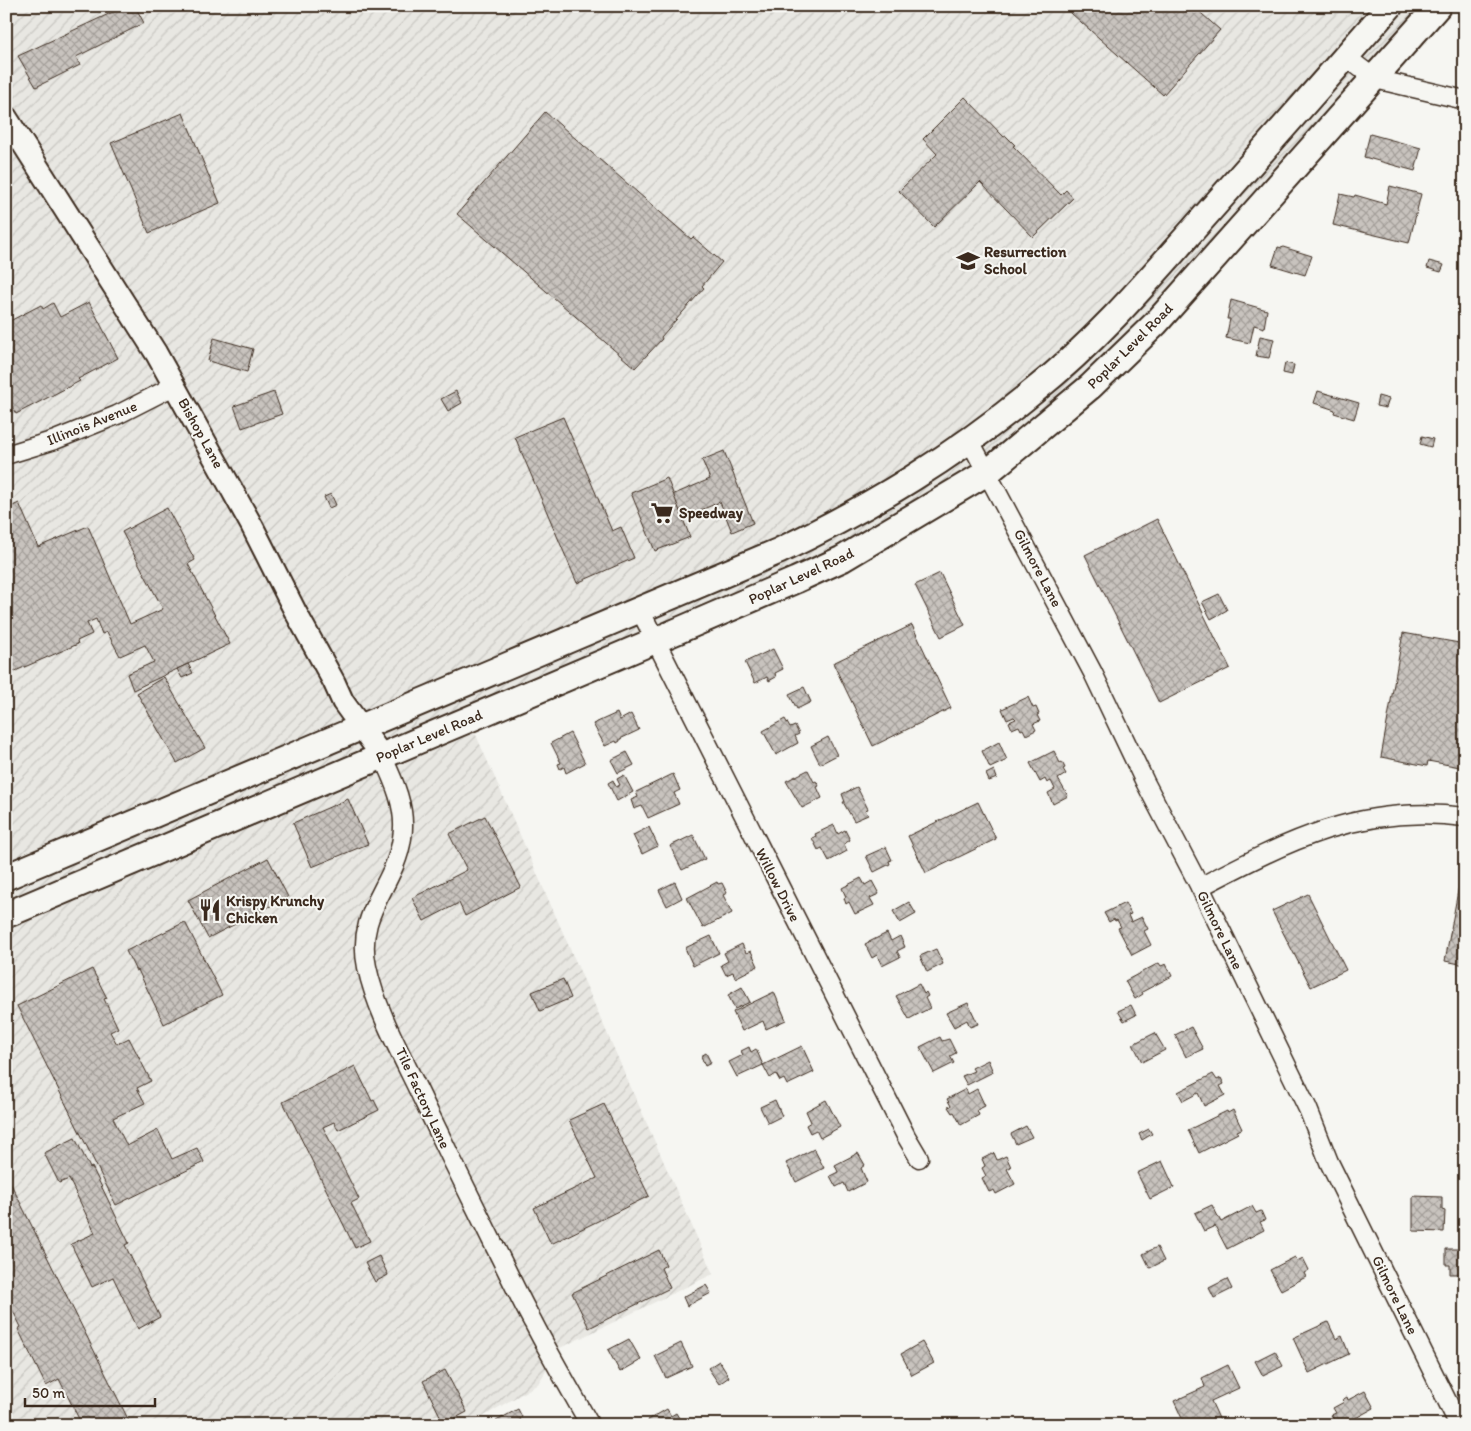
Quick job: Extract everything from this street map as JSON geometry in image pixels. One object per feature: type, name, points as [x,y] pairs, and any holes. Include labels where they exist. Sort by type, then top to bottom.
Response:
[{"type":"main road","points":[[6,877],[779,551],[838,522],[903,485],[970,441],[1036,390],[1086,346],[1147,282],[1390,6]]},
{"type":"main road","name":"Poplar Level Road","points":[[6,915],[654,641],[842,559],[988,472],[1091,386],[1156,323],[1438,6]]},
{"type":"street","points":[[1346,57],[1375,79],[1465,100]]},
{"type":"street","name":"Bishop Lane","points":[[6,117],[135,317],[252,526],[343,702],[382,756]]},
{"type":"street","name":"Illinois Avenue","points":[[6,455],[55,440],[116,415],[174,386]]},
{"type":"street","name":"Gilmore Lane","points":[[970,441],[1093,673],[1200,887],[1308,1109],[1329,1162],[1459,1425]]},
{"type":"street","name":"Willow Drive","points":[[640,610],[901,1127],[919,1158]]},
{"type":"street","name":"Tile Factory Lane","points":[[382,756],[395,783],[401,807],[403,830],[399,852],[372,908],[366,926],[364,955],[372,987],[435,1125],[532,1321],[590,1425]]},
{"type":"street","points":[[1200,887],[1253,859],[1317,831],[1382,816],[1426,813],[1465,817]]},
{"type":"shaded area","points":[[6,6],[1438,6],[1156,323],[953,494],[469,719],[713,1274],[560,1348],[538,1384],[469,1425],[6,1425]]},
{"type":"building","points":[[126,6],[135,6],[144,23],[76,57],[80,65],[36,87],[18,56]]},
{"type":"building","points":[[1063,6],[1193,6],[1220,30],[1163,95]]},
{"type":"building","points":[[965,97],[1004,137],[1006,136],[1015,145],[1013,146],[1061,195],[1066,190],[1073,198],[1033,237],[980,182],[934,227],[899,191],[937,154],[923,139]]},
{"type":"building","points":[[545,112],[691,239],[693,237],[722,262],[702,286],[704,288],[661,337],[662,339],[635,368],[457,214]]},
{"type":"building","points":[[183,113],[220,203],[149,233],[111,143]]},
{"type":"building","points":[[1370,134],[1421,148],[1415,171],[1364,157]]},
{"type":"building","points":[[1390,186],[1421,194],[1409,243],[1333,225],[1340,194],[1354,197],[1355,195],[1386,204]]},
{"type":"building","points":[[1278,247],[1312,256],[1305,275],[1272,265]]},
{"type":"building","points":[[1429,261],[1444,265],[1441,272],[1427,268]]},
{"type":"building","points":[[1231,300],[1267,310],[1264,328],[1254,325],[1250,343],[1226,338]]},
{"type":"building","points":[[89,302],[118,358],[78,379],[80,381],[16,414],[6,396],[6,323],[41,305],[43,309],[53,303],[60,317]]},
{"type":"building","points":[[1260,336],[1274,339],[1269,358],[1256,356]]},
{"type":"building","points":[[214,338],[253,349],[247,372],[208,361]]},
{"type":"building","points":[[1285,363],[1294,365],[1292,375],[1283,373]]},
{"type":"building","points":[[456,391],[462,403],[448,411],[441,399]]},
{"type":"building","points":[[1318,391],[1359,403],[1354,419],[1334,413],[1335,410],[1314,403]]},
{"type":"building","points":[[274,392],[282,414],[242,428],[234,406]]},
{"type":"building","points":[[1378,396],[1389,399],[1386,408],[1376,406]]},
{"type":"building","points":[[563,417],[612,531],[621,527],[634,558],[577,583],[515,437]]},
{"type":"building","points":[[1422,436],[1433,439],[1431,447],[1420,444]]},
{"type":"building","points":[[724,451],[753,523],[732,532],[720,502],[682,518],[672,495],[710,479],[702,460]]},
{"type":"building","points":[[667,478],[690,537],[655,551],[631,493]]},
{"type":"building","points":[[331,494],[336,505],[329,508],[324,497]]},
{"type":"building","points":[[19,503],[38,547],[88,526],[130,624],[163,609],[122,532],[167,508],[195,560],[188,564],[230,644],[133,690],[127,674],[154,662],[145,645],[120,656],[107,632],[102,634],[96,619],[87,623],[92,634],[77,641],[78,644],[6,675],[6,509]]},
{"type":"building","points":[[1157,519],[1230,668],[1159,703],[1085,555]]},
{"type":"building","points":[[940,573],[965,625],[941,637],[915,585]]},
{"type":"building","points":[[1219,594],[1227,610],[1211,619],[1202,602]]},
{"type":"building","points":[[912,625],[951,708],[873,746],[833,663]]},
{"type":"building","points":[[1403,633],[1465,644],[1465,768],[1428,761],[1427,766],[1381,757]]},
{"type":"building","points":[[773,649],[783,669],[775,673],[776,677],[769,681],[767,677],[755,683],[745,662]]},
{"type":"building","points":[[188,664],[193,673],[182,678],[177,669]]},
{"type":"building","points":[[164,677],[205,748],[177,763],[137,693]]},
{"type":"building","points":[[804,687],[811,702],[797,709],[789,694]]},
{"type":"building","points":[[1028,697],[1033,708],[1036,707],[1040,721],[1033,724],[1036,730],[1026,735],[1019,726],[1012,729],[1009,722],[1016,719],[1014,717],[1007,720],[1002,709]]},
{"type":"building","points":[[617,713],[620,720],[631,714],[639,730],[620,739],[617,743],[616,741],[605,746],[593,724]]},
{"type":"building","points":[[785,719],[790,728],[795,726],[799,734],[795,736],[798,743],[776,755],[763,731]]},
{"type":"building","points":[[570,733],[585,763],[566,773],[564,767],[560,769],[558,764],[561,763],[551,743]]},
{"type":"building","points":[[828,737],[837,755],[820,764],[811,746]]},
{"type":"building","points":[[999,742],[1007,760],[990,768],[982,751]]},
{"type":"building","points":[[1054,751],[1065,768],[1063,769],[1066,774],[1058,779],[1068,796],[1053,804],[1048,793],[1055,789],[1051,781],[1047,783],[1045,779],[1040,782],[1030,763]]},
{"type":"building","points":[[627,752],[634,765],[618,773],[611,760]]},
{"type":"building","points":[[808,770],[814,782],[816,781],[819,786],[817,787],[822,798],[802,808],[786,781]]},
{"type":"building","points":[[994,770],[997,778],[989,781],[986,774]]},
{"type":"building","points":[[673,774],[680,790],[674,793],[679,804],[648,818],[642,806],[634,809],[631,800],[638,797],[636,792]]},
{"type":"building","points":[[624,775],[633,792],[617,801],[608,783],[613,780],[616,787],[620,785],[617,779]]},
{"type":"building","points":[[857,787],[868,809],[865,810],[868,815],[854,821],[843,802],[845,802],[842,794]]},
{"type":"building","points":[[348,799],[368,844],[312,867],[293,823]]},
{"type":"building","points":[[978,802],[996,839],[926,873],[908,836]]},
{"type":"building","points":[[485,816],[521,887],[465,916],[459,903],[424,921],[412,898],[467,870],[449,834]]},
{"type":"building","points":[[834,825],[838,834],[845,830],[850,840],[844,844],[847,851],[829,861],[822,848],[818,850],[812,838],[816,836],[815,834]]},
{"type":"building","points":[[649,827],[658,846],[642,854],[633,835]]},
{"type":"building","points":[[693,835],[705,859],[682,870],[670,846]]},
{"type":"building","points":[[886,847],[892,860],[889,861],[890,864],[874,872],[866,856]]},
{"type":"building","points":[[268,858],[288,897],[208,938],[188,900]]},
{"type":"building","points":[[1463,864],[1465,864],[1465,965],[1445,961]]},
{"type":"building","points":[[861,878],[865,885],[872,881],[879,894],[870,898],[874,905],[855,914],[849,902],[846,904],[844,898],[846,897],[842,888]]},
{"type":"building","points":[[675,882],[682,898],[667,906],[659,890]]},
{"type":"building","points":[[717,882],[718,884],[722,883],[727,893],[723,895],[732,913],[703,928],[687,898]]},
{"type":"building","points":[[1308,894],[1346,970],[1311,987],[1272,911]]},
{"type":"building","points":[[909,902],[916,914],[900,923],[893,911]]},
{"type":"building","points":[[1125,903],[1131,914],[1128,915],[1131,922],[1142,917],[1148,929],[1144,931],[1151,945],[1132,955],[1118,928],[1121,927],[1117,920],[1115,921],[1114,919],[1109,922],[1104,913]]},
{"type":"building","points":[[185,922],[222,995],[164,1024],[138,970],[136,971],[126,951]]},
{"type":"building","points":[[887,933],[891,941],[900,936],[905,947],[897,951],[900,957],[882,966],[877,955],[872,958],[865,944]]},
{"type":"building","points":[[711,936],[719,953],[693,966],[685,948]]},
{"type":"building","points":[[742,944],[746,953],[751,951],[758,966],[735,978],[733,972],[726,975],[721,965],[728,961],[724,953]]},
{"type":"building","points":[[936,949],[943,964],[927,972],[920,956]]},
{"type":"building","points":[[1159,963],[1161,966],[1166,964],[1172,976],[1142,992],[1143,994],[1135,999],[1125,981]]},
{"type":"building","points":[[92,969],[107,998],[104,999],[118,1028],[110,1032],[117,1044],[129,1038],[151,1081],[137,1088],[145,1103],[113,1118],[127,1146],[158,1130],[172,1159],[197,1148],[204,1162],[116,1205],[17,1006]]},
{"type":"building","points":[[563,979],[571,998],[540,1011],[532,992]]},
{"type":"building","points":[[919,984],[924,994],[926,992],[928,996],[925,998],[930,1008],[909,1019],[896,996]]},
{"type":"building","points":[[742,987],[750,1002],[735,1009],[728,995]]},
{"type":"building","points":[[774,992],[786,1020],[766,1029],[763,1021],[742,1031],[733,1012]]},
{"type":"building","points":[[968,1003],[978,1024],[970,1027],[967,1020],[954,1027],[946,1013]]},
{"type":"building","points":[[1131,1005],[1136,1015],[1124,1021],[1118,1011]]},
{"type":"building","points":[[1191,1027],[1203,1049],[1186,1057],[1175,1035]]},
{"type":"building","points":[[1155,1033],[1165,1050],[1142,1062],[1133,1044]]},
{"type":"building","points":[[940,1037],[942,1041],[949,1039],[956,1053],[950,1056],[954,1063],[934,1073],[920,1047]]},
{"type":"building","points":[[802,1046],[814,1072],[787,1085],[784,1079],[780,1081],[776,1074],[770,1078],[763,1065]]},
{"type":"building","points":[[749,1047],[751,1052],[756,1049],[763,1065],[737,1077],[729,1062],[743,1055],[741,1051]]},
{"type":"building","points":[[706,1053],[711,1063],[705,1066],[701,1056]]},
{"type":"building","points":[[988,1060],[993,1072],[967,1085],[962,1076],[974,1071],[972,1068]]},
{"type":"building","points":[[355,1066],[372,1101],[374,1100],[379,1110],[338,1130],[334,1122],[323,1127],[359,1199],[351,1203],[370,1241],[355,1248],[283,1102]]},
{"type":"building","points":[[1213,1074],[1217,1080],[1221,1078],[1224,1084],[1220,1086],[1225,1095],[1204,1106],[1198,1093],[1183,1101],[1178,1092]]},
{"type":"building","points":[[966,1089],[968,1094],[977,1089],[985,1106],[977,1110],[979,1115],[961,1125],[954,1112],[952,1113],[948,1107],[951,1106],[947,1099]]},
{"type":"building","points":[[775,1100],[782,1116],[768,1123],[760,1107]]},
{"type":"building","points":[[826,1100],[840,1127],[820,1138],[816,1130],[810,1133],[806,1125],[811,1122],[806,1111]]},
{"type":"building","points":[[604,1104],[649,1196],[551,1244],[534,1208],[597,1178],[569,1120]]},
{"type":"building","points":[[1233,1110],[1242,1129],[1237,1131],[1238,1133],[1199,1153],[1188,1130],[1227,1111],[1228,1113]]},
{"type":"building","points":[[1026,1126],[1032,1137],[1016,1144],[1011,1134]]},
{"type":"building","points":[[1149,1129],[1152,1134],[1142,1140],[1139,1134]]},
{"type":"building","points":[[75,1138],[90,1168],[92,1167],[129,1243],[125,1245],[160,1317],[138,1329],[113,1277],[92,1287],[71,1244],[95,1233],[69,1179],[59,1183],[44,1153]]},
{"type":"building","points":[[814,1149],[824,1168],[796,1182],[786,1163]]},
{"type":"building","points":[[858,1153],[865,1165],[861,1168],[867,1182],[848,1192],[844,1183],[836,1187],[830,1176],[838,1172],[835,1165]]},
{"type":"building","points":[[994,1153],[997,1160],[1006,1156],[1011,1167],[1007,1169],[1015,1184],[996,1194],[994,1190],[989,1192],[982,1178],[986,1176],[982,1168],[985,1166],[982,1159]]},
{"type":"building","points":[[1162,1161],[1174,1187],[1150,1199],[1137,1173]]},
{"type":"building","points":[[6,1174],[131,1425],[82,1425],[59,1379],[46,1386],[18,1329],[21,1327],[6,1297]]},
{"type":"building","points":[[1413,1196],[1442,1197],[1442,1210],[1445,1211],[1444,1232],[1413,1231]]},
{"type":"building","points":[[1212,1205],[1221,1222],[1252,1206],[1256,1213],[1261,1211],[1265,1220],[1260,1222],[1264,1230],[1227,1249],[1215,1226],[1204,1231],[1195,1213]]},
{"type":"building","points":[[1157,1247],[1164,1261],[1150,1268],[1143,1254]]},
{"type":"building","points":[[1446,1249],[1465,1249],[1465,1274],[1450,1274],[1450,1265],[1446,1265]]},
{"type":"building","points":[[659,1250],[666,1265],[661,1268],[670,1288],[589,1328],[572,1293]]},
{"type":"building","points":[[379,1256],[388,1275],[375,1282],[365,1263]]},
{"type":"building","points":[[1295,1257],[1297,1261],[1303,1258],[1309,1270],[1304,1273],[1306,1277],[1281,1290],[1270,1270]]},
{"type":"building","points":[[1227,1279],[1232,1289],[1214,1298],[1209,1288]]},
{"type":"building","points":[[706,1285],[711,1293],[687,1306],[683,1297]]},
{"type":"building","points":[[1328,1322],[1336,1339],[1342,1336],[1349,1354],[1309,1373],[1293,1338]]},
{"type":"building","points":[[629,1339],[641,1360],[620,1372],[608,1350]]},
{"type":"building","points":[[922,1342],[934,1363],[912,1375],[901,1354]]},
{"type":"building","points":[[681,1343],[692,1366],[666,1378],[655,1356]]},
{"type":"building","points":[[1275,1351],[1283,1366],[1263,1376],[1255,1361]]},
{"type":"building","points":[[719,1361],[729,1377],[719,1384],[708,1368]]},
{"type":"building","points":[[1228,1365],[1239,1388],[1211,1401],[1222,1425],[1185,1425],[1174,1401],[1205,1387],[1202,1378]]},
{"type":"building","points":[[445,1370],[467,1412],[444,1424],[423,1381]]},
{"type":"building","points":[[1365,1391],[1374,1408],[1343,1425],[1340,1421],[1336,1423],[1331,1415],[1336,1413],[1333,1408],[1344,1402],[1342,1400],[1347,1397],[1348,1400]]},
{"type":"building","points":[[518,1409],[522,1417],[520,1419],[524,1425],[498,1425],[496,1421]]},
{"type":"building","points":[[667,1409],[671,1416],[676,1413],[682,1423],[679,1425],[650,1425],[648,1420]]},
{"type":"place","name":"Resurrection School","points":[[968,261]]},
{"type":"place","name":"Speedway","points":[[662,513]]},
{"type":"place","name":"Krispy Krunchy Chicken","points":[[210,910]]}]
